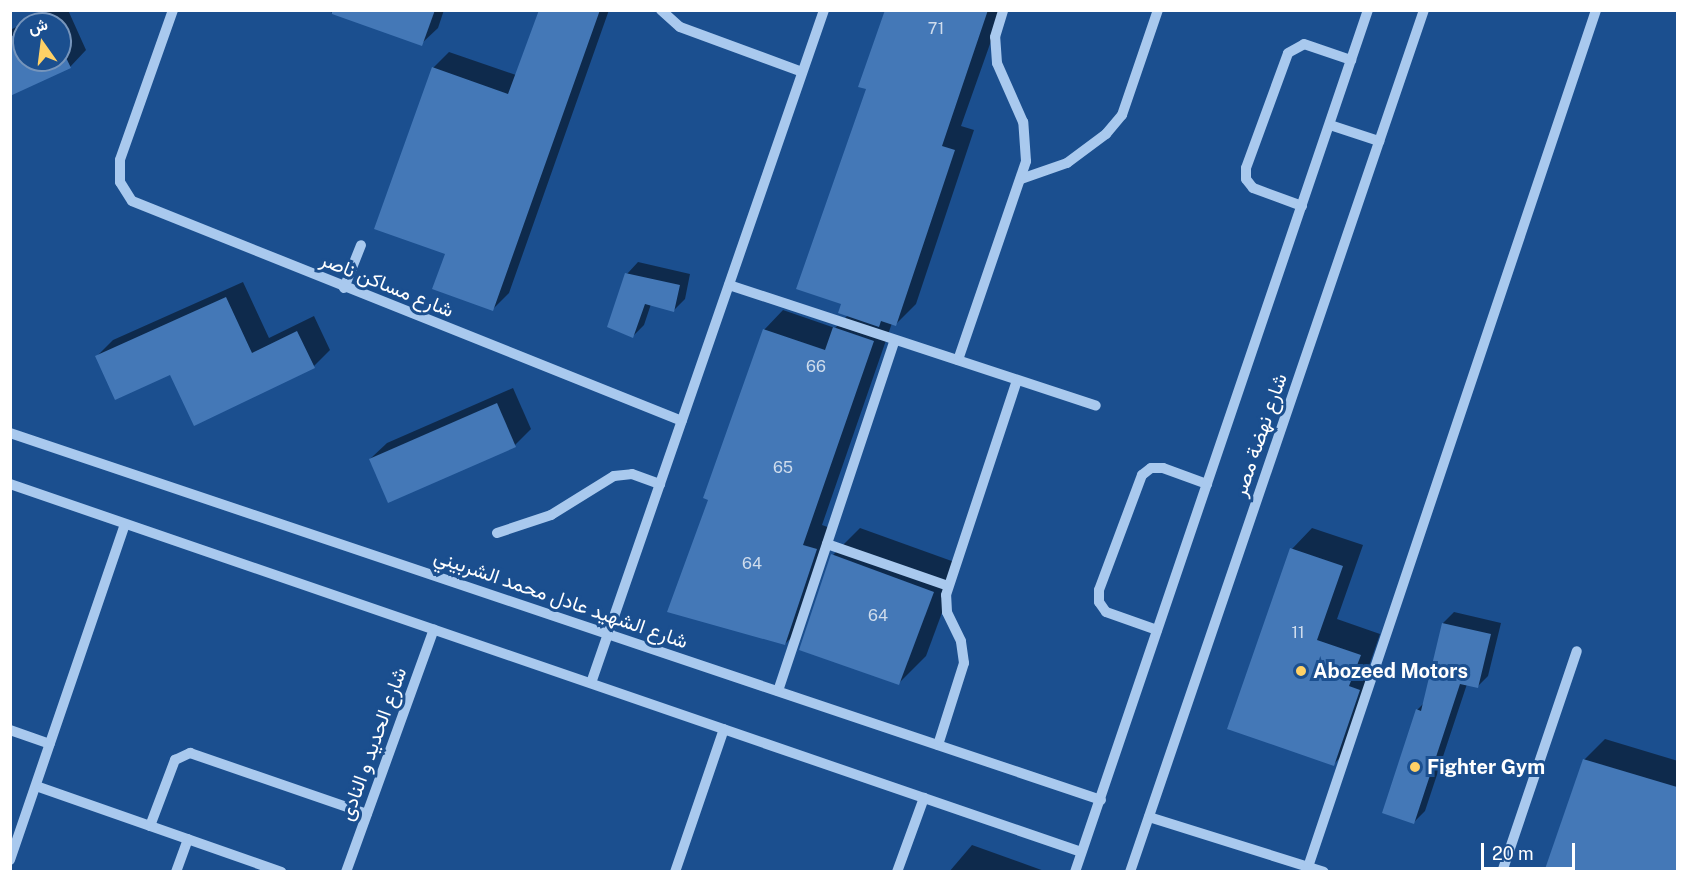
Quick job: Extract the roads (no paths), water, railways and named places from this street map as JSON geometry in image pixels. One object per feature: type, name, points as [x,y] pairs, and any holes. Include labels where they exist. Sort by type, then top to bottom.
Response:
[{"type":"street","name":"شارع مساكن ناصر","points":[[173,10],[123,150],[120,182],[141,207],[682,421]]},
{"type":"street","points":[[660,10],[680,27],[802,72]]},
{"type":"street","points":[[591,683],[824,10]]},
{"type":"street","points":[[958,360],[1022,179],[1026,161],[1023,122],[1001,75],[995,51],[1003,10]]},
{"type":"street","points":[[1022,179],[1067,163],[1094,144],[1122,115],[1158,10]]},
{"type":"street","name":"شارع نهضة مصر","points":[[1075,872],[1368,10]]},
{"type":"street","name":"شارع نهضة مصر","points":[[1130,872],[1424,10]]},
{"type":"street","points":[[1308,867],[1596,10]]},
{"type":"street","points":[[1302,206],[1253,188],[1246,179],[1246,168],[1288,53],[1304,44],[1351,60]]},
{"type":"street","points":[[1330,125],[1380,141]]},
{"type":"street","points":[[344,288],[361,244]]},
{"type":"street","points":[[729,285],[1096,406]]},
{"type":"street","points":[[778,691],[895,340]]},
{"type":"street","points":[[938,745],[964,663],[961,641],[947,612],[948,586],[1017,380]]},
{"type":"street","name":"شارع الشهيد عادل محمد الشربيني","points":[[10,433],[1101,800]]},
{"type":"street","points":[[1157,630],[1106,612],[1099,602],[1099,590],[1142,475],[1151,468],[1163,468],[1207,484]]},
{"type":"street","points":[[497,532],[551,515],[614,476],[632,474],[660,484]]},
{"type":"street","points":[[10,484],[1082,852]]},
{"type":"street","points":[[10,860],[125,524]]},
{"type":"street","points":[[827,544],[948,586]]},
{"type":"street","name":"شارع الحديد و النادى","points":[[346,872],[434,629]]},
{"type":"street","points":[[1502,872],[1577,651]]},
{"type":"street","points":[[675,872],[724,729]]},
{"type":"street","points":[[10,730],[50,744]]},
{"type":"street","points":[[150,826],[175,760],[190,753],[367,814]]},
{"type":"street","points":[[36,786],[281,872]]},
{"type":"street","points":[[897,872],[924,798]]},
{"type":"street","points":[[1149,817],[1324,872]]},
{"type":"street","points":[[176,872],[188,839]]},
{"type":"place","name":"Abozeed Motors","points":[[1301,671]]},
{"type":"place","name":"Fighter Gym","points":[[1415,767]]}]
